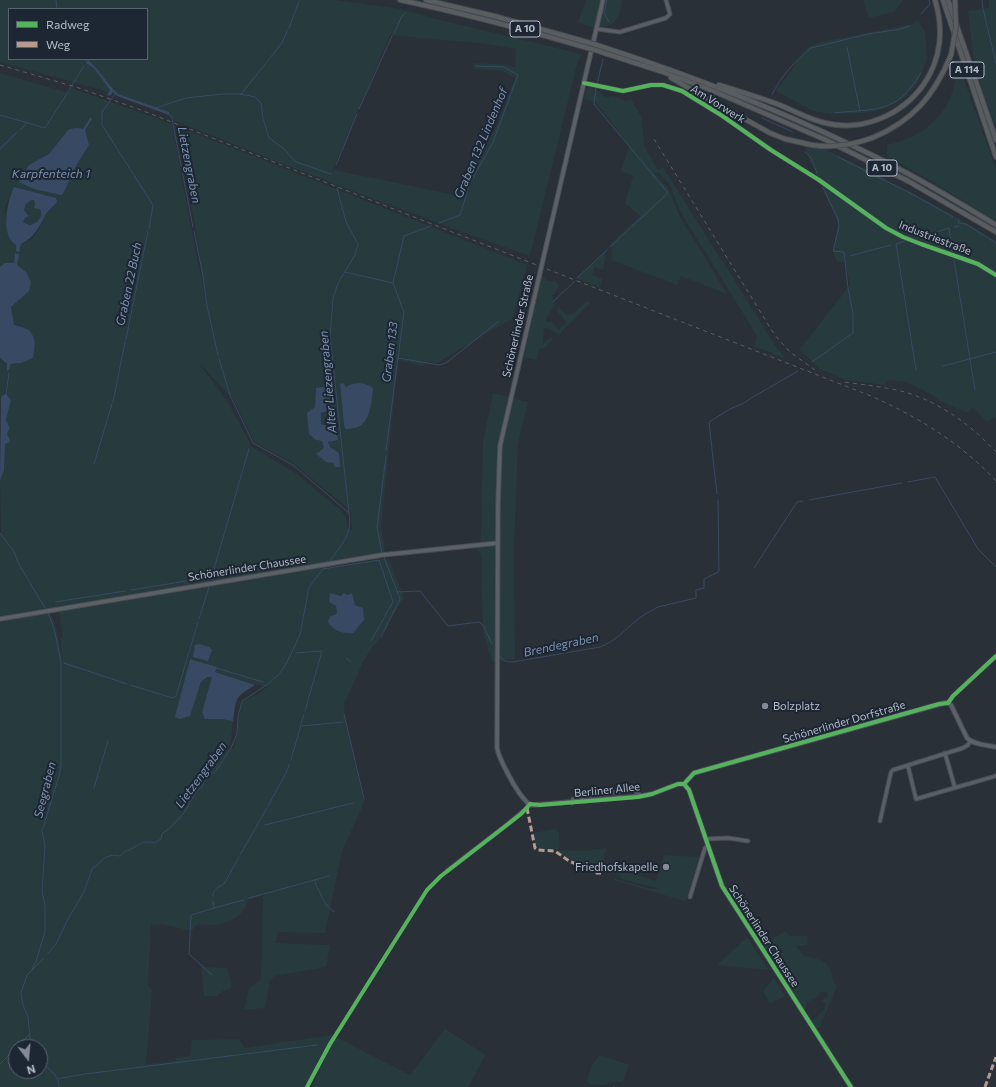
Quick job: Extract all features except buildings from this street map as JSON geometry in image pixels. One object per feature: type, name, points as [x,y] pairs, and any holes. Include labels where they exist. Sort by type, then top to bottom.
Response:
[{"type":"highway","name":"A 10","points":[[400,0],[468,15],[596,50],[663,72],[772,116],[833,143],[908,181],[996,232]]},
{"type":"highway","name":"A 10","points":[[426,0],[494,16],[597,45],[699,80],[770,109],[886,162],[996,225]]},
{"type":"highway","points":[[699,80],[766,100],[825,123],[852,125],[872,122],[889,115],[902,107],[912,98],[928,78],[938,54],[940,40],[939,18],[935,0]]},
{"type":"highway","name":"A 114","points":[[943,0],[996,157]]},
{"type":"highway","name":"A 114","points":[[948,0],[996,140]]},
{"type":"highway","points":[[663,72],[754,125],[785,139],[812,145],[838,146],[855,143],[872,138],[892,129],[909,118],[921,106],[939,80],[951,55],[956,27],[955,0]]},
{"type":"main road","name":"Schönerlinder Straße","points":[[530,804],[523,798],[504,766],[498,754],[497,748],[499,455],[501,440],[603,0]]},
{"type":"main road","name":"Schönerlinder Chaussee","points":[[0,618],[382,555],[498,544]]},
{"type":"main road","points":[[948,703],[953,708],[970,741],[996,746]]},
{"type":"main road","name":"Schönerlinder Dorfstraße","points":[[684,784],[694,773],[939,704],[948,703]]},
{"type":"main road","name":"Berliner Allee","points":[[530,804],[540,806],[641,796],[652,794],[678,784],[684,784]]},
{"type":"main road","name":"Schönerlinder Chaussee","points":[[684,784],[689,790],[722,886],[851,1087]]},
{"type":"street","points":[[597,29],[620,32],[666,18],[670,14],[666,0]]},
{"type":"street","name":"Am Vorwerk","points":[[584,83],[623,91],[651,85],[663,85],[678,89],[721,115],[829,188]]},
{"type":"street","name":"Industriestraße","points":[[829,188],[869,217],[903,237],[978,264],[996,275]]},
{"type":"street","points":[[948,703],[953,696],[996,656]]},
{"type":"street","points":[[880,821],[893,770],[965,747],[970,741]]},
{"type":"street","points":[[945,753],[954,788]]},
{"type":"street","points":[[908,766],[907,769],[916,799],[996,776]]},
{"type":"street","name":"Berliner Allee","points":[[572,803],[573,799],[633,789],[641,796]]},
{"type":"street","points":[[447,871],[503,828],[530,804]]},
{"type":"street","points":[[706,839],[728,838],[748,841]]},
{"type":"street","points":[[690,897],[705,848],[708,846]]},
{"type":"green space","points":[[0,0],[335,0],[401,9],[432,18],[582,54],[577,64],[530,256],[440,224],[307,173],[175,121],[169,115],[109,92],[0,62]],"holes":[[[390,35],[486,44],[516,49],[515,67],[500,64],[474,63],[474,69],[502,71],[515,78],[497,125],[460,196],[334,170],[332,171]]]},
{"type":"green space","points":[[586,0],[622,0],[619,15],[612,25],[593,28],[578,22]]},
{"type":"green space","points":[[863,0],[902,0],[902,2],[894,12],[869,18]]},
{"type":"green space","points":[[989,0],[996,0],[996,127],[984,96],[973,55],[968,11],[989,8]]},
{"type":"green space","points":[[918,20],[925,32],[927,60],[917,83],[905,97],[895,103],[876,111],[841,114],[826,113],[813,111],[776,91],[807,48],[817,43],[912,24]]},
{"type":"green space","points":[[960,68],[996,169],[996,221],[887,156],[887,145],[915,135],[924,130],[938,117],[951,97],[957,70]]},
{"type":"green space","points":[[0,73],[65,92],[71,88],[148,115],[527,265],[512,320],[437,363],[430,362],[421,366],[398,360],[381,528],[385,552],[335,560],[326,568],[388,558],[404,598],[376,644],[364,660],[344,704],[346,725],[364,803],[342,851],[325,933],[279,932],[275,943],[330,945],[326,967],[274,976],[270,981],[265,1008],[244,1010],[249,989],[261,979],[263,895],[248,900],[245,908],[238,916],[225,923],[217,925],[202,924],[196,926],[192,931],[161,924],[151,925],[148,984],[152,991],[146,1064],[176,1061],[176,1058],[190,1056],[192,1040],[239,1039],[245,1048],[332,1035],[410,1075],[445,1029],[486,1055],[468,1087],[312,1087],[329,1049],[324,1053],[308,1087],[0,1087],[0,481],[4,470],[5,443],[10,428],[6,420],[11,400],[1,398],[0,410],[0,358],[7,365],[21,363],[35,347],[26,328],[14,325],[11,307],[29,291],[26,272],[16,265],[19,254],[15,253],[14,263],[5,263],[0,267]],"holes":[[[172,125],[176,129],[198,242],[204,292]],[[89,145],[76,166],[63,194],[29,165],[50,153]],[[14,188],[33,192],[57,202],[47,213],[36,234],[29,241],[21,244],[16,251],[16,246],[5,214],[7,204]],[[200,365],[226,392],[232,396],[254,442],[293,463],[351,511],[352,530],[347,528],[346,518],[342,511],[294,472],[252,447],[227,401]],[[340,384],[346,388],[351,384],[369,385],[344,425]],[[316,388],[330,390],[331,410],[321,413],[321,424],[331,427],[335,426],[328,442],[330,447],[339,453],[333,463],[326,462],[317,453],[324,448],[322,441],[316,440],[308,429],[308,414],[315,407]],[[352,593],[355,605],[363,608],[364,620],[330,616],[337,613],[336,606],[329,602],[336,595],[341,596]],[[59,611],[63,637],[60,638],[63,660],[55,623],[51,614]],[[190,659],[216,667],[215,672],[233,679],[267,687],[258,694],[243,701],[240,708],[237,736],[233,749],[228,750],[231,740],[233,721],[205,719],[213,677],[207,677],[201,681],[190,716],[176,717]]]},
{"type":"green space","points":[[589,88],[600,92],[605,97],[613,96],[626,101],[631,99],[642,118],[644,146],[658,170],[663,167],[774,344],[786,359],[754,346],[757,336],[680,211],[670,185],[658,172],[655,174],[668,188],[680,217],[727,294],[681,276],[677,285],[611,260],[611,243],[640,216],[625,203],[633,176],[621,171],[629,147],[594,101],[584,99],[586,90]]},
{"type":"green space","points":[[800,138],[900,186],[996,241],[996,418],[986,421],[973,407],[967,413],[940,401],[929,393],[907,382],[888,380],[885,385],[846,380],[820,369],[800,349],[850,285],[845,262],[837,262],[833,252],[838,223]]},
{"type":"green space","points":[[31,200],[34,200],[34,206],[36,208],[40,209],[41,215],[35,223],[30,225],[23,222],[29,214],[24,210],[26,204]]},
{"type":"green space","points":[[606,251],[603,270],[595,267],[592,275],[603,279],[599,287],[576,278]]},
{"type":"green space","points":[[542,275],[547,281],[555,281],[559,286],[552,297],[555,304],[546,319],[546,322],[552,322],[559,330],[566,322],[557,311],[558,307],[566,315],[569,315],[588,301],[590,303],[563,330],[560,335],[547,328],[544,328],[543,344],[551,337],[553,340],[544,348],[539,349],[537,360],[524,357]]},
{"type":"green space","points":[[493,393],[528,402],[518,444],[514,552],[515,659],[492,662],[483,632],[481,554],[475,549],[472,542],[480,542],[481,536],[483,443]]},
{"type":"green space","points":[[555,829],[559,833],[560,846],[558,849],[542,849],[536,847],[532,833]]},
{"type":"green space","points":[[606,848],[602,870],[600,873],[569,860],[557,851],[584,851]]},
{"type":"green space","points":[[664,855],[699,857],[686,900],[684,901],[614,880],[613,878],[651,889],[660,889],[621,879],[622,876],[610,872],[610,869],[638,875],[656,881]]},
{"type":"green space","points":[[786,931],[790,936],[808,936],[807,945],[796,946],[804,956],[821,960],[825,963],[830,969],[834,982],[837,986],[820,1027],[817,1029],[812,1021],[824,1010],[826,1004],[821,1001],[828,996],[827,992],[820,992],[816,998],[807,1002],[804,1011],[761,945]]},
{"type":"green space","points":[[747,937],[769,970],[717,965]]},
{"type":"green space","points":[[201,965],[206,967],[227,968],[231,988],[223,991],[217,996],[204,996]]},
{"type":"green space","points":[[774,978],[785,996],[770,1004],[763,991]]},
{"type":"green space","points":[[600,1055],[629,1065],[622,1083],[616,1081],[602,1085],[589,1084],[587,1080],[593,1063]]},
{"type":"water","points":[[88,60],[118,94],[169,112],[169,115],[117,96],[113,92],[110,96],[107,95],[110,90],[94,68],[86,63]]},
{"type":"water","name":"Karpfenteich 1","points":[[90,118],[92,119],[85,130],[89,145],[76,166],[63,194],[61,195],[34,189],[19,182],[29,165],[50,153],[68,130],[75,128],[83,129]]},
{"type":"water","points":[[14,187],[56,198],[57,202],[46,214],[33,235],[21,244],[19,252],[16,251],[16,245],[11,240],[6,226],[7,209]],"holes":[[[31,200],[34,200],[34,208],[40,209],[41,215],[35,223],[30,225],[23,222],[25,218],[29,216],[24,210],[26,204]]]},
{"type":"water","points":[[15,253],[19,254],[17,265],[26,272],[31,282],[29,291],[11,307],[14,325],[25,328],[30,332],[34,339],[35,346],[33,358],[21,363],[11,364],[9,370],[7,370],[7,364],[0,358],[0,267],[5,263],[14,263]]},
{"type":"water","points":[[343,383],[346,387],[352,384],[360,383],[373,388],[368,416],[360,426],[353,429],[345,429],[344,425],[340,384]]},
{"type":"water","points":[[323,387],[330,390],[331,410],[321,413],[321,424],[331,427],[335,426],[338,440],[328,442],[330,447],[339,453],[340,467],[335,467],[333,463],[326,462],[316,454],[324,448],[322,441],[316,440],[309,434],[307,413],[315,407],[316,388]]},
{"type":"water","points":[[6,394],[11,400],[6,420],[10,428],[7,434],[10,440],[9,443],[5,444],[4,470],[0,481],[1,398]]},
{"type":"water","points":[[330,593],[341,596],[344,593],[347,595],[352,593],[355,605],[363,608],[364,620],[353,633],[339,631],[333,628],[328,622],[330,616],[337,613],[336,606],[329,602]]},
{"type":"water","points":[[200,644],[209,647],[212,650],[208,661],[193,657],[195,645]]},
{"type":"water","points":[[190,659],[217,667],[215,672],[255,685],[243,693],[236,702],[233,721],[205,719],[202,712],[212,677],[207,677],[201,682],[190,716],[180,719],[175,717]]},
{"type":"waterway","name":"Lietzengraben","points":[[56,0],[57,8]]},
{"type":"waterway","points":[[607,0],[604,13],[609,22]]},
{"type":"waterway","points":[[921,14],[930,4],[929,0]]},
{"type":"waterway","points":[[982,0],[996,63]]},
{"type":"waterway","name":"Alter Liezengraben","points":[[289,28],[299,1]]},
{"type":"waterway","points":[[394,33],[405,13]]},
{"type":"waterway","points":[[772,95],[775,88],[789,69],[811,48],[909,26]]},
{"type":"waterway","name":"Alter Liezengraben","points":[[241,94],[282,43],[287,31]]},
{"type":"waterway","points":[[359,109],[392,36]]},
{"type":"waterway","points":[[847,47],[860,111]]},
{"type":"waterway","points":[[597,84],[603,59]]},
{"type":"waterway","points":[[69,90],[84,66]]},
{"type":"waterway","name":"Graben 132 Lindenhof","points":[[439,223],[460,215],[470,183],[493,142],[518,75],[504,67],[476,66]]},
{"type":"waterway","points":[[834,113],[874,109],[894,103],[912,87],[921,73]]},
{"type":"waterway","points":[[596,88],[594,104],[668,193],[610,247]]},
{"type":"waterway","points":[[0,115],[45,128],[68,92]]},
{"type":"waterway","name":"Graben 22 Buch","points":[[115,94],[102,112],[102,125],[153,205],[149,229]]},
{"type":"waterway","name":"Alter Liezengraben","points":[[155,108],[186,98],[222,94],[241,94],[255,97],[261,103],[263,118],[269,138],[283,148],[296,162],[331,174]]},
{"type":"waterway","name":"Lietzengraben","points":[[168,114],[172,117],[193,227]]},
{"type":"waterway","points":[[336,165],[357,114]]},
{"type":"waterway","points":[[762,118],[793,132]]},
{"type":"waterway","points":[[20,130],[27,123]]},
{"type":"waterway","points":[[0,149],[17,132]]},
{"type":"waterway","points":[[805,152],[811,159],[817,173]]},
{"type":"waterway","points":[[838,157],[912,194],[953,217]]},
{"type":"waterway","name":"Alter Liezengraben","points":[[337,188],[346,222],[358,244],[355,255],[338,283],[333,298],[330,336],[349,513]]},
{"type":"waterway","name":"Brendegraben","points":[[812,362],[853,333],[853,314],[848,288],[844,252],[833,251],[839,227],[838,219],[823,188]]},
{"type":"waterway","points":[[959,220],[958,223],[966,224],[996,243]]},
{"type":"waterway","name":"Graben 132 Lindenhof","points":[[393,283],[404,236],[431,226]]},
{"type":"waterway","points":[[954,227],[959,226]]},
{"type":"waterway","points":[[917,238],[949,228],[952,251]]},
{"type":"waterway","name":"Graben 22 Buch","points":[[126,339],[148,231]]},
{"type":"waterway","name":"Lietzengraben","points":[[194,231],[207,306],[218,355]]},
{"type":"waterway","points":[[905,241],[896,244],[916,370]]},
{"type":"waterway","points":[[850,256],[891,245]]},
{"type":"waterway","points":[[577,278],[607,250]]},
{"type":"waterway","points":[[954,260],[975,390]]},
{"type":"waterway","name":"Graben 133","points":[[345,272],[393,283],[404,312],[386,450]]},
{"type":"waterway","points":[[553,302],[575,281]]},
{"type":"waterway","points":[[398,358],[439,365],[446,363],[499,321]]},
{"type":"waterway","name":"Graben 22 Buch","points":[[113,402],[125,342]]},
{"type":"waterway","points":[[943,366],[996,352]]},
{"type":"waterway","name":"Lietzengraben","points":[[219,359],[230,395],[253,443],[293,465],[349,513],[350,520],[348,533],[330,561]]},
{"type":"waterway","name":"Brendegraben","points":[[717,494],[709,422],[798,371]]},
{"type":"waterway","points":[[6,395],[9,373]]},
{"type":"waterway","name":"Graben 22 Buch","points":[[94,464],[112,404]]},
{"type":"waterway","points":[[211,579],[249,449]]},
{"type":"waterway","name":"Graben 133","points":[[382,553],[377,527],[386,456]]},
{"type":"waterway","points":[[908,482],[935,477],[978,549],[996,567]]},
{"type":"waterway","points":[[809,500],[902,483]]},
{"type":"waterway","name":"Brendegraben","points":[[500,656],[505,661],[513,662],[600,647],[615,639],[641,617],[658,607],[696,598],[696,590],[704,588],[704,579],[718,572],[719,570],[718,500]]},
{"type":"waterway","points":[[754,568],[797,502],[803,501]]},
{"type":"waterway","points":[[0,533],[13,550],[20,566],[45,608]]},
{"type":"waterway","name":"Graben 133","points":[[381,637],[400,599],[384,557]]},
{"type":"waterway","name":"Lietzengraben","points":[[48,953],[56,944],[68,919],[84,892],[92,869],[106,857],[114,855],[120,856],[124,852],[142,843],[154,843],[161,839],[162,834],[184,813],[196,792],[208,776],[215,772],[231,748],[237,734],[238,717],[242,701],[268,684],[280,673],[286,664],[300,635],[309,587],[323,569],[379,560],[393,602],[371,641]]},
{"type":"waterway","points":[[131,590],[205,578]]},
{"type":"waterway","points":[[199,619],[209,587]]},
{"type":"waterway","points":[[55,602],[125,591]]},
{"type":"waterway","name":"Brendegraben","points":[[397,592],[420,591],[448,626],[479,622],[483,625],[492,644]]},
{"type":"waterway","name":"Seegraben","points":[[32,969],[36,962],[45,931],[45,906],[42,891],[45,847],[42,831],[59,776],[61,764],[61,662],[54,628],[48,613]]},
{"type":"waterway","points":[[130,685],[173,698],[176,696],[198,622]]},
{"type":"waterway","points":[[296,653],[322,651],[305,711]]},
{"type":"waterway","points":[[346,658],[351,662]]},
{"type":"waterway","points":[[64,663],[127,684]]},
{"type":"waterway","points":[[216,668],[263,682]]},
{"type":"waterway","points":[[291,760],[304,714]]},
{"type":"waterway","points":[[344,714],[364,799]]},
{"type":"waterway","points":[[302,726],[343,722]]},
{"type":"waterway","points":[[94,788],[108,741]]},
{"type":"waterway","points":[[268,806],[289,765]]},
{"type":"waterway","points":[[265,825],[353,803]]},
{"type":"waterway","points":[[240,855],[267,808]]},
{"type":"waterway","points":[[213,896],[215,890],[224,884],[239,857]]},
{"type":"waterway","points":[[249,898],[329,876]]},
{"type":"waterway","points":[[315,880],[325,903],[334,912]]},
{"type":"waterway","points":[[214,908],[244,900]]},
{"type":"waterway","points":[[212,975],[189,954],[191,915],[214,908],[213,901]]},
{"type":"waterway","name":"Lietzengraben","points":[[30,1039],[28,1017],[23,1005],[21,993],[27,975],[43,959]]},
{"type":"waterway","points":[[25,1039],[29,1035]]},
{"type":"waterway","points":[[57,1079],[85,1074],[317,1045]]},
{"type":"waterway","points":[[0,1064],[8,1056]]},
{"type":"waterway","name":"Lietzengraben","points":[[48,1068],[57,1078],[59,1087]]},
{"type":"railway","points":[[0,65],[79,88],[141,110],[871,396],[922,422],[938,432],[983,467],[996,481]]},
{"type":"railway","points":[[654,139],[774,334],[790,352],[815,370]]},
{"type":"railway","points":[[845,382],[905,392],[931,402],[966,424],[996,452]]},
{"type":"marked path","points":[[527,808],[535,848],[538,850],[555,851],[569,861],[597,873],[601,873]]},
{"type":"marked path","points":[[985,1087],[996,1057]]},
{"type":"cycle path","points":[[584,83],[623,91],[651,85],[663,85],[682,91],[819,180],[886,228],[903,237],[978,264],[996,275]]},
{"type":"cycle path","points":[[684,784],[694,773],[939,704],[948,703],[953,696],[996,656]]},
{"type":"cycle path","points":[[307,1087],[330,1044],[427,890],[441,876],[521,814],[530,804],[540,805],[638,797],[652,794],[678,784],[684,784]]},
{"type":"cycle path","points":[[684,784],[689,790],[722,886],[851,1087]]},
{"type":"place","name":"Bolzplatz","points":[[765,706]]},
{"type":"place","name":"Friedhofskapelle","points":[[666,867]]}]
